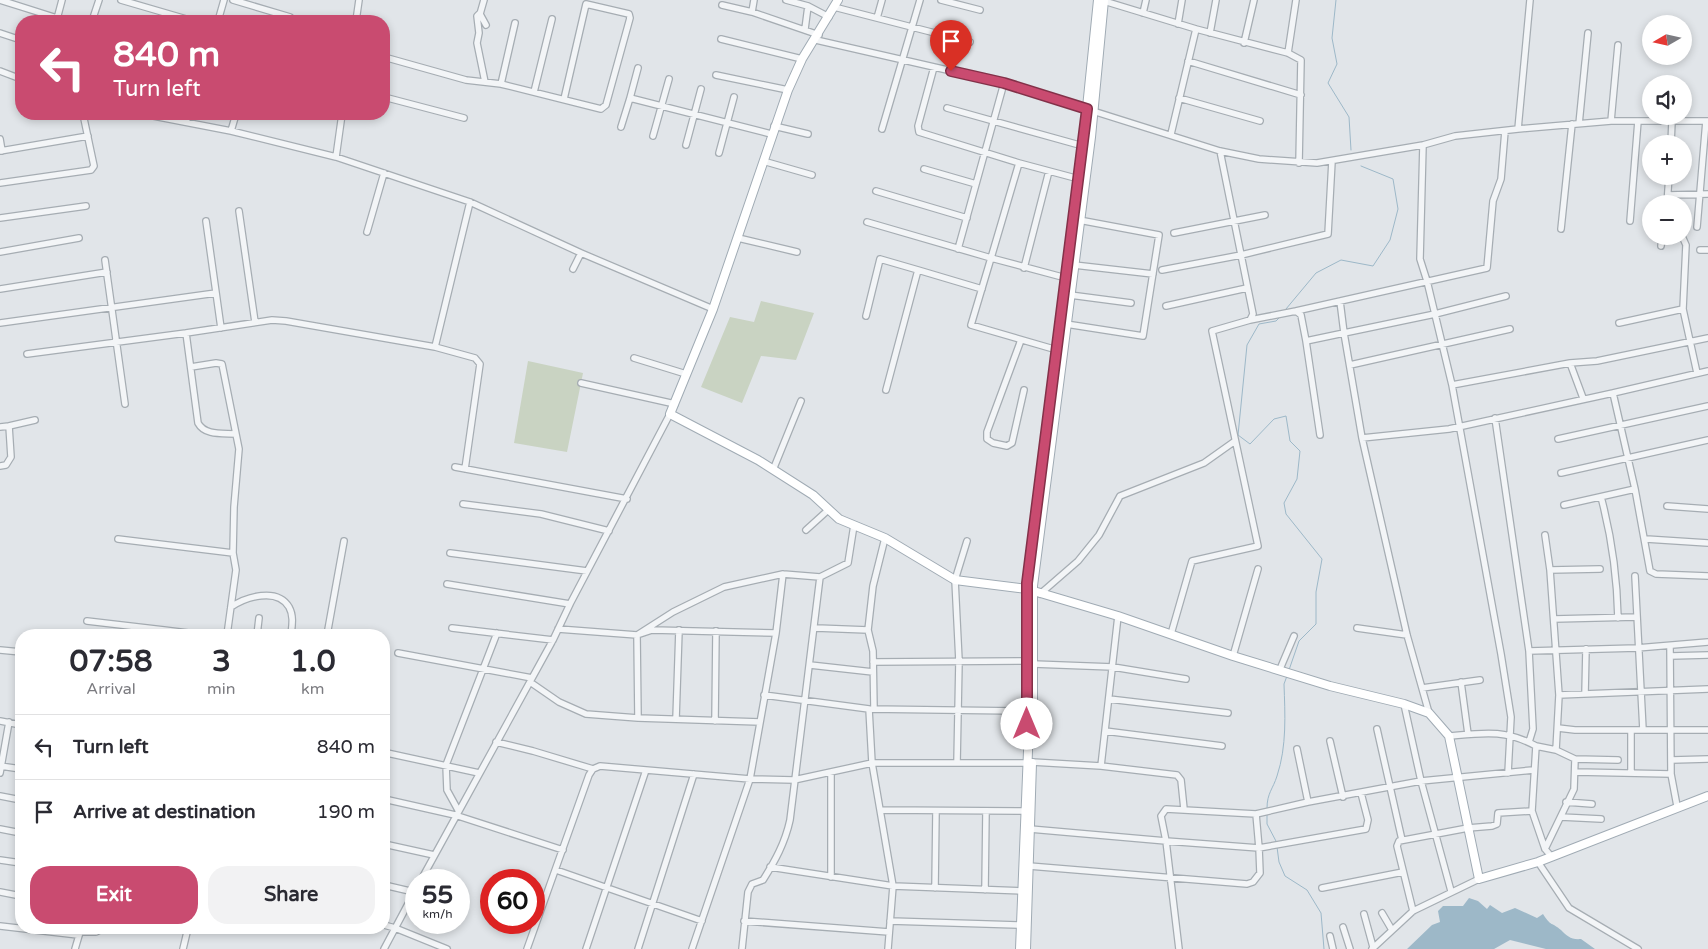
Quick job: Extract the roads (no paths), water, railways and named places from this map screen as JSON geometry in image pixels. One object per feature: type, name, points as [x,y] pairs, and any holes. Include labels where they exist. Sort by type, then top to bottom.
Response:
[{"type":"main road","points":[[1033,592],[1074,265],[1099,1]]},
{"type":"main road","points":[[836,3],[802,59],[788,90],[771,134],[764,161],[714,309],[670,414],[773,470],[813,495],[827,510],[839,519],[885,538],[955,580],[1033,592],[1118,616],[1233,656],[1330,686],[1404,704],[1429,713],[1449,736],[1456,777],[1479,879],[1538,862],[1677,806],[1708,796]]},
{"type":"main road","points":[[1020,949],[1030,763],[1027,711],[1033,592],[1057,350],[1083,146],[1090,110]]},
{"type":"main road","points":[[1026,949],[1030,829],[1030,662]]},
{"type":"street","points":[[0,0],[42,15]]},
{"type":"street","points":[[58,15],[62,0]]},
{"type":"street","points":[[94,15],[99,0]]},
{"type":"street","points":[[121,0],[172,15]]},
{"type":"street","points":[[220,15],[224,0]]},
{"type":"street","points":[[233,0],[283,15]]},
{"type":"street","points":[[357,15],[358,0]]},
{"type":"street","points":[[484,0],[480,13],[477,16],[479,33],[477,43],[484,82]]},
{"type":"street","points":[[752,12],[754,0]]},
{"type":"street","points":[[786,0],[808,6],[829,17]]},
{"type":"street","points":[[877,18],[882,0]]},
{"type":"street","points":[[882,129],[920,0]]},
{"type":"street","points":[[941,0],[980,10]]},
{"type":"street","points":[[1143,13],[1146,0]]},
{"type":"street","points":[[1178,24],[1182,0]]},
{"type":"street","points":[[1210,33],[1216,0]]},
{"type":"street","points":[[1244,43],[1254,0]]},
{"type":"street","points":[[1288,53],[1296,0]]},
{"type":"street","points":[[1518,129],[1530,0]]},
{"type":"street","points":[[1099,1],[1196,30],[1298,56],[1302,62],[1299,163]]},
{"type":"street","points":[[390,59],[466,80],[501,84],[564,99],[596,109],[604,108],[630,18],[628,13],[587,2],[564,99]]},
{"type":"street","points":[[836,3],[877,18],[970,42]]},
{"type":"street","points":[[722,5],[752,12],[805,29],[817,37],[1004,83],[1171,134],[1220,151],[1259,159],[1299,163],[1332,161],[1423,145],[1455,136],[1572,124],[1642,121]]},
{"type":"street","points":[[805,29],[808,6]]},
{"type":"street","points":[[480,13],[486,25]]},
{"type":"street","points":[[534,92],[552,19]]},
{"type":"street","points":[[501,84],[515,24]]},
{"type":"street","points":[[1171,134],[1196,30]]},
{"type":"street","points":[[0,33],[15,38]]},
{"type":"street","points":[[1579,124],[1588,33]]},
{"type":"street","points":[[721,39],[802,59]]},
{"type":"street","points":[[1611,122],[1618,45]]},
{"type":"street","points":[[1188,61],[1301,95]]},
{"type":"street","points":[[934,67],[918,126],[919,132],[1019,163],[1079,179]]},
{"type":"street","points":[[621,127],[638,68]]},
{"type":"street","points":[[0,71],[15,76]]},
{"type":"street","points":[[716,75],[788,90]]},
{"type":"street","points":[[653,136],[670,79]]},
{"type":"street","points":[[958,249],[1004,83]]},
{"type":"street","points":[[686,145],[702,89]]},
{"type":"street","points":[[719,153],[734,97]]},
{"type":"street","points":[[630,98],[771,134]]},
{"type":"street","points":[[1179,98],[1260,121]]},
{"type":"street","points":[[390,99],[464,118]]},
{"type":"street","points":[[947,108],[1083,146]]},
{"type":"street","points":[[0,182],[91,170],[94,166],[84,120]]},
{"type":"street","points":[[175,120],[336,157],[470,202],[581,253],[714,309]]},
{"type":"street","points":[[231,132],[234,120]]},
{"type":"street","points":[[336,157],[341,120]]},
{"type":"street","points":[[1630,221],[1638,121]]},
{"type":"street","points":[[1692,121],[1707,121],[1705,194],[1697,227]]},
{"type":"street","points":[[1561,229],[1572,124]]},
{"type":"street","points":[[774,126],[808,134]]},
{"type":"street","points":[[1171,634],[1192,561],[1258,546],[1212,331],[1250,320],[1484,269],[1488,265],[1493,201],[1501,179],[1505,131]]},
{"type":"street","points":[[0,139],[1,151],[88,136]]},
{"type":"street","points":[[1423,145],[1420,259],[1452,385],[1501,654],[1511,717],[1508,773]]},
{"type":"street","points":[[1220,151],[1253,314],[1250,320]]},
{"type":"street","points":[[764,161],[812,175]]},
{"type":"street","points":[[1162,270],[1241,255],[1328,234],[1332,161]]},
{"type":"street","points":[[1019,163],[971,325],[1057,350]]},
{"type":"street","points":[[924,169],[976,184]]},
{"type":"street","points":[[1024,268],[1049,171]]},
{"type":"street","points":[[367,232],[384,173]]},
{"type":"street","points":[[1669,185],[1668,195],[1705,194]]},
{"type":"street","points":[[876,191],[967,218]]},
{"type":"street","points":[[435,348],[470,202]]},
{"type":"street","points":[[0,218],[86,206]]},
{"type":"street","points":[[239,211],[255,322]]},
{"type":"street","points":[[1174,232],[1265,215]]},
{"type":"street","points":[[1066,324],[1143,336],[1159,235],[1079,220]]},
{"type":"street","points":[[206,221],[221,328]]},
{"type":"street","points":[[867,222],[1024,268],[1066,278]]},
{"type":"street","points":[[0,252],[79,238]]},
{"type":"street","points":[[738,238],[797,252]]},
{"type":"street","points":[[1686,245],[1684,309],[1697,373]]},
{"type":"street","points":[[1700,250],[1708,250]]},
{"type":"street","points":[[573,269],[581,253]]},
{"type":"street","points":[[866,316],[880,259],[982,289]]},
{"type":"street","points":[[105,260],[125,404]]},
{"type":"street","points":[[1074,265],[1153,274]]},
{"type":"street","points":[[886,390],[918,270]]},
{"type":"street","points":[[0,289],[107,272]]},
{"type":"street","points":[[1166,306],[1247,288]]},
{"type":"street","points":[[0,323],[216,293]]},
{"type":"street","points":[[1070,295],[1131,303]]},
{"type":"street","points":[[1306,340],[1435,314],[1506,296]]},
{"type":"street","points":[[1340,301],[1362,438],[1407,635],[1429,713]]},
{"type":"street","points":[[1618,323],[1684,309]]},
{"type":"street","points":[[1296,311],[1301,315],[1306,340],[1320,435]]},
{"type":"street","points":[[27,354],[186,334],[255,322],[286,321],[435,348],[475,358],[480,364],[465,469]]},
{"type":"street","points":[[1350,365],[1510,330]]},
{"type":"street","points":[[186,334],[198,423],[201,429],[206,432],[236,434]]},
{"type":"street","points":[[1452,385],[1570,363],[1597,361],[1708,338]]},
{"type":"street","points":[[1021,340],[987,432],[987,439],[993,444],[1007,446],[1012,443],[1024,390]]},
{"type":"street","points":[[634,358],[686,374]]},
{"type":"street","points":[[1570,363],[1583,398]]},
{"type":"street","points":[[191,366],[222,364],[239,448],[234,507],[233,553],[236,570],[228,629]]},
{"type":"street","points":[[1362,438],[1449,429],[1708,371]]},
{"type":"street","points":[[581,383],[674,404]]},
{"type":"street","points":[[1613,393],[1646,539],[1650,571],[1656,574],[1708,576]]},
{"type":"street","points":[[773,470],[801,402]]},
{"type":"street","points":[[1558,440],[1620,424],[1708,406]]},
{"type":"street","points":[[427,869],[553,640],[586,572],[627,499],[670,414]]},
{"type":"street","points":[[1494,418],[1528,651],[1533,729],[1529,742]]},
{"type":"street","points":[[0,427],[35,420]]},
{"type":"street","points":[[0,466],[6,465],[12,457],[9,426]]},
{"type":"street","points":[[1561,473],[1628,456],[1708,440]]},
{"type":"street","points":[[1033,592],[1078,561],[1099,535],[1120,496],[1204,463],[1235,441]]},
{"type":"street","points":[[456,467],[627,499]]},
{"type":"street","points":[[1564,506],[1635,488]]},
{"type":"street","points":[[1601,497],[1612,539],[1618,618]]},
{"type":"street","points":[[463,504],[541,514],[609,531]]},
{"type":"street","points":[[1667,506],[1708,509]]},
{"type":"street","points":[[806,530],[827,510]]},
{"type":"street","points":[[636,636],[673,612],[724,587],[783,574],[820,578],[848,563],[854,525]]},
{"type":"street","points":[[1545,535],[1550,570],[1559,695],[1556,750]]},
{"type":"street","points":[[885,538],[873,586],[868,630],[874,672],[871,709],[872,763],[893,886],[888,949]]},
{"type":"street","points":[[118,539],[233,553]]},
{"type":"street","points":[[1646,539],[1708,543]]},
{"type":"street","points":[[328,629],[344,541]]},
{"type":"street","points":[[957,763],[959,662],[955,580],[967,541]]},
{"type":"street","points":[[450,553],[586,572]]},
{"type":"street","points":[[1233,656],[1258,569]]},
{"type":"street","points":[[1550,570],[1600,569]]},
{"type":"street","points":[[692,949],[750,779],[776,634],[783,574]]},
{"type":"street","points":[[1635,576],[1637,648],[1643,730]]},
{"type":"street","points":[[742,949],[748,892],[752,884],[763,880],[786,836],[816,628],[820,578]]},
{"type":"street","points":[[447,584],[570,604]]},
{"type":"street","points":[[232,607],[241,600],[257,596],[281,600],[290,609],[292,616],[291,629]]},
{"type":"street","points":[[1101,766],[1118,616]]},
{"type":"street","points":[[1554,619],[1636,617]]},
{"type":"street","points":[[258,629],[259,618]]},
{"type":"street","points":[[87,621],[138,629]]},
{"type":"street","points":[[452,628],[553,640]]},
{"type":"street","points":[[816,628],[868,630]]},
{"type":"street","points":[[1357,628],[1407,635]]},
{"type":"street","points":[[558,630],[636,636],[652,630],[776,634]]},
{"type":"street","points":[[676,719],[679,630]]},
{"type":"street","points":[[715,721],[716,631]]},
{"type":"street","points":[[457,813],[447,790],[446,764],[497,633]]},
{"type":"street","points":[[636,636],[638,718]]},
{"type":"street","points":[[1282,670],[1294,636]]},
{"type":"street","points":[[1528,651],[1637,648],[1708,642]]},
{"type":"street","points":[[1670,646],[1672,774],[1677,806]]},
{"type":"street","points":[[1585,694],[1586,649]]},
{"type":"street","points":[[0,650],[15,651]]},
{"type":"street","points":[[398,653],[531,680],[559,702],[581,712],[638,718],[760,722]]},
{"type":"street","points":[[1670,656],[1708,655]]},
{"type":"street","points":[[873,662],[1030,662],[1113,667],[1186,679]]},
{"type":"street","points":[[810,664],[874,672]]},
{"type":"street","points":[[1422,688],[1480,680]]},
{"type":"street","points":[[1461,682],[1468,734]]},
{"type":"street","points":[[1559,695],[1708,689]]},
{"type":"street","points":[[764,696],[871,709],[1027,711]]},
{"type":"street","points":[[1109,699],[1228,712]]},
{"type":"street","points":[[1404,704],[1421,781],[1451,891]]},
{"type":"street","points":[[0,721],[15,723]]},
{"type":"street","points":[[9,722],[0,768],[15,769]]},
{"type":"street","points":[[1558,728],[1708,730]]},
{"type":"street","points":[[1378,729],[1402,840]]},
{"type":"street","points":[[1630,730],[1631,773]]},
{"type":"street","points":[[1105,731],[1222,746]]},
{"type":"street","points":[[1449,736],[1495,732],[1509,734],[1536,746],[1556,750],[1575,759],[1618,760]]},
{"type":"street","points":[[1330,741],[1343,797]]},
{"type":"street","points":[[496,742],[533,750],[592,769],[600,766],[750,779],[794,780],[872,763],[1030,763],[1101,766],[1177,775],[1181,780],[1184,809]]},
{"type":"street","points":[[1536,746],[1533,770],[1532,811],[1545,849],[1551,856]]},
{"type":"street","points":[[1297,749],[1308,802]]},
{"type":"street","points":[[390,754],[446,764],[479,773]]},
{"type":"street","points":[[1545,849],[1574,788],[1575,759]]},
{"type":"street","points":[[1672,760],[1708,759]]},
{"type":"street","points":[[527,949],[592,769]]},
{"type":"street","points":[[586,949],[646,770]]},
{"type":"street","points":[[1179,949],[1166,841],[1162,825],[1162,812],[1166,809],[1256,814],[1308,802],[1421,781],[1533,770]]},
{"type":"street","points":[[831,772],[831,877]]},
{"type":"street","points":[[1576,772],[1672,774]]},
{"type":"street","points":[[638,949],[694,774]]},
{"type":"street","points":[[1030,829],[1259,848],[1366,829],[1368,820],[1361,793]]},
{"type":"street","points":[[0,796],[15,799]]},
{"type":"street","points":[[390,800],[457,813],[563,850]]},
{"type":"street","points":[[1566,802],[1592,804]]},
{"type":"street","points":[[880,810],[1026,811]]},
{"type":"street","points":[[935,888],[936,811]]},
{"type":"street","points":[[985,890],[986,811]]},
{"type":"street","points":[[1413,911],[1397,844],[1402,840],[1468,828],[1496,826],[1498,824],[1496,816],[1500,813],[1532,811]]},
{"type":"street","points":[[1029,866],[1253,882],[1260,872],[1256,814]]},
{"type":"street","points":[[1561,817],[1601,819]]},
{"type":"street","points":[[0,830],[15,832]]},
{"type":"street","points":[[390,845],[434,855]]},
{"type":"street","points":[[0,860],[15,862]]},
{"type":"street","points":[[1538,862],[1569,908],[1638,949]]},
{"type":"street","points":[[770,867],[893,886],[1023,891]]},
{"type":"street","points":[[556,870],[702,921]]},
{"type":"street","points":[[1322,888],[1404,872]]},
{"type":"street","points":[[1364,914],[1373,948],[1413,911],[1479,879]]},
{"type":"street","points":[[390,886],[405,889]]},
{"type":"street","points":[[0,892],[15,895]]},
{"type":"street","points":[[384,949],[405,910]]},
{"type":"street","points":[[1382,913],[1392,930]]},
{"type":"street","points":[[744,921],[889,932]]},
{"type":"street","points":[[890,921],[1021,925]]},
{"type":"street","points":[[0,926],[15,928]]},
{"type":"street","points":[[390,927],[447,949]]},
{"type":"street","points":[[1343,927],[1350,949]]},
{"type":"street","points":[[76,949],[78,934]]},
{"type":"street","points":[[183,949],[187,934]]},
{"type":"street","points":[[1330,936],[1333,949]]},
{"type":"water","points":[[1469,898],[1478,901],[1487,909],[1490,905],[1502,913],[1515,908],[1537,918],[1543,914],[1550,923],[1567,936],[1581,939],[1595,949],[1546,949],[1510,940],[1494,949],[1407,949],[1432,925],[1440,922],[1438,911],[1443,906],[1463,906]]},
{"type":"waterway","points":[[1336,0],[1332,38],[1337,64],[1328,83],[1349,117],[1351,150]]},
{"type":"waterway","points":[[1286,309],[1316,273],[1341,260],[1373,266],[1390,240],[1398,209],[1393,179],[1361,166]]},
{"type":"waterway","points":[[1280,317],[1276,321],[1259,324],[1247,345],[1238,435],[1250,444],[1274,419],[1286,416],[1290,441],[1300,451],[1297,479],[1284,503],[1286,514],[1322,559],[1316,592],[1316,624],[1299,641],[1289,670]]},
{"type":"waterway","points":[[1267,808],[1282,753],[1285,730],[1284,684],[1287,676]]},
{"type":"waterway","points":[[1267,815],[1267,824],[1277,843]]},
{"type":"waterway","points":[[1277,847],[1279,862],[1285,876],[1307,890],[1321,913],[1324,949]]}]
